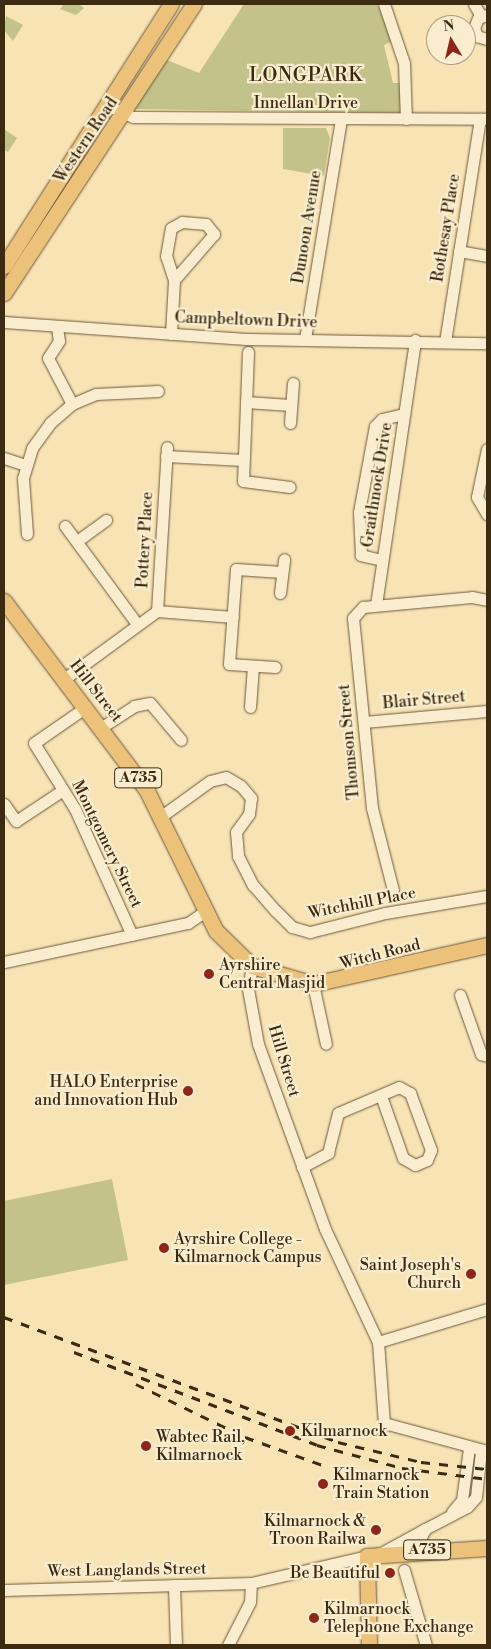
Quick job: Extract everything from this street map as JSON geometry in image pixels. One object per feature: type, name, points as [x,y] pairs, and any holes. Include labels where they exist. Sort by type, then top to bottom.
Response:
[{"type":"main road","name":"Western Road","points":[[4,266],[171,4]]},
{"type":"main road","name":"Western Road","points":[[4,293],[124,114],[194,4]]},
{"type":"main road","name":"Hill Street","points":[[4,601],[102,727],[163,815],[205,911],[216,930],[252,966]]},
{"type":"main road","name":"Witch Road","points":[[252,966],[313,984],[487,944]]},
{"type":"main road","name":"A735","points":[[374,1554],[421,1550],[487,1548]]},
{"type":"main road","points":[[369,1645],[374,1554]]},
{"type":"street","points":[[384,4],[404,63],[406,119]]},
{"type":"street","points":[[474,4],[484,16],[474,24],[475,32],[487,39]]},
{"type":"street","points":[[106,105],[124,114]]},
{"type":"street","name":"Innellan Drive","points":[[124,114],[341,119],[484,119]]},
{"type":"street","name":"Dunoon Avenue","points":[[305,339],[341,119]]},
{"type":"street","name":"Rothesay Place","points":[[445,342],[459,251],[484,119]]},
{"type":"street","points":[[171,334],[174,280],[166,256],[171,228],[182,222],[206,224],[214,234],[174,280]]},
{"type":"street","points":[[459,251],[487,256]]},
{"type":"street","name":"Campbeltown Drive","points":[[4,322],[171,334],[487,343]]},
{"type":"street","points":[[57,327],[59,341],[48,358],[72,404]]},
{"type":"street","name":"Graithnock Drive","points":[[376,605],[415,340]]},
{"type":"street","points":[[248,352],[243,481],[290,487]]},
{"type":"street","points":[[290,423],[293,383]]},
{"type":"street","points":[[27,534],[21,495],[26,464],[41,435],[72,404],[116,391],[158,391]]},
{"type":"street","points":[[246,402],[290,405]]},
{"type":"street","name":"Graithnock Drive","points":[[382,560],[361,555],[359,512],[375,426],[382,419],[404,414]]},
{"type":"street","points":[[487,449],[477,497],[487,514]]},
{"type":"street","name":"Pottery Place","points":[[157,611],[166,452],[243,460]]},
{"type":"street","points":[[4,458],[26,464]]},
{"type":"street","points":[[77,541],[106,520]]},
{"type":"street","points":[[66,526],[137,624]]},
{"type":"street","points":[[280,593],[284,559]]},
{"type":"street","points":[[275,667],[230,664],[236,569],[282,572]]},
{"type":"street","points":[[376,605],[472,597],[487,600]]},
{"type":"street","name":"Thomson Street","points":[[376,605],[363,607],[353,618],[372,808],[393,890]]},
{"type":"street","points":[[64,679],[157,611],[233,617]]},
{"type":"street","points":[[250,707],[253,666]]},
{"type":"street","points":[[102,727],[134,706],[150,703],[181,740]]},
{"type":"street","name":"Montgomery Street","points":[[86,707],[34,743],[63,790],[98,855],[132,935]]},
{"type":"street","name":"Blair Street","points":[[364,722],[487,711]]},
{"type":"street","name":"Witchhill Place","points":[[163,815],[210,781],[226,777],[241,786],[251,798],[249,814],[236,832],[238,856],[253,885],[292,927],[310,932],[385,913],[487,896]]},
{"type":"street","points":[[4,804],[16,821],[63,790]]},
{"type":"street","points":[[4,962],[188,923],[205,911]]},
{"type":"street","name":"Hill Street","points":[[252,966],[248,988],[258,1044],[302,1167],[378,1342],[384,1423],[484,1451]]},
{"type":"street","points":[[313,984],[326,1044]]},
{"type":"street","points":[[460,995],[481,1054],[487,1056]]},
{"type":"street","points":[[302,1167],[328,1153],[338,1113],[399,1087],[410,1093],[431,1150],[427,1160],[415,1165],[403,1158],[381,1096]]},
{"type":"street","points":[[378,1342],[487,1309]]},
{"type":"street","points":[[451,1514],[462,1500],[469,1448]]},
{"type":"street","name":"West Langlands Street","points":[[4,1590],[251,1583],[374,1554],[467,1507],[476,1497],[484,1451]]},
{"type":"street","points":[[421,1550],[418,1543],[425,1529]]},
{"type":"street","points":[[404,1570],[426,1645]]},
{"type":"street","points":[[228,1645],[250,1602],[251,1583]]},
{"type":"street","points":[[174,1585],[176,1645]]},
{"type":"shaded area","points":[[64,4],[79,4],[84,8],[76,15],[60,9]]},
{"type":"shaded area","points":[[244,4],[377,4],[393,41],[384,45],[393,83],[402,83],[402,113],[134,109],[167,60],[199,73]]},
{"type":"shaded area","points":[[6,16],[23,25],[13,41],[4,30]]},
{"type":"shaded area","points":[[283,128],[326,128],[330,138],[324,176],[283,169]]},
{"type":"shaded area","points":[[4,129],[17,138],[8,152],[4,150]]},
{"type":"shaded area","points":[[112,1179],[128,1260],[4,1285],[4,1201]]},
{"type":"railway","points":[[4,1317],[338,1442],[421,1462],[487,1469]]},
{"type":"railway","points":[[74,1352],[317,1445],[402,1468],[487,1479]]},
{"type":"railway","points":[[136,1384],[245,1437],[328,1467]]},
{"type":"place","name":"Ayrshire Central Masjid","points":[[209,974]]},
{"type":"place","name":"HALO Enterprise and Innovation Hub","points":[[188,1091]]},
{"type":"place","name":"Ayrshire College - Kilmarnock Campus","points":[[164,1248]]},
{"type":"place","name":"Saint Joseph's Church","points":[[471,1274]]},
{"type":"place","name":"Kilmarnock","points":[[290,1431]]},
{"type":"place","name":"Wabtec Rail, Kilmarnock","points":[[146,1446]]},
{"type":"place","name":"Kilmarnock Train Station","points":[[323,1484]]},
{"type":"place","name":"Kilmarnock & Troon Railwa","points":[[376,1530]]},
{"type":"place","name":"Be Beautiful","points":[[390,1573]]},
{"type":"place","name":"Kilmarnock Telephone Exchange","points":[[314,1618]]},
{"type":"district","name":"LONGPARK","points":[[306,76]]}]
